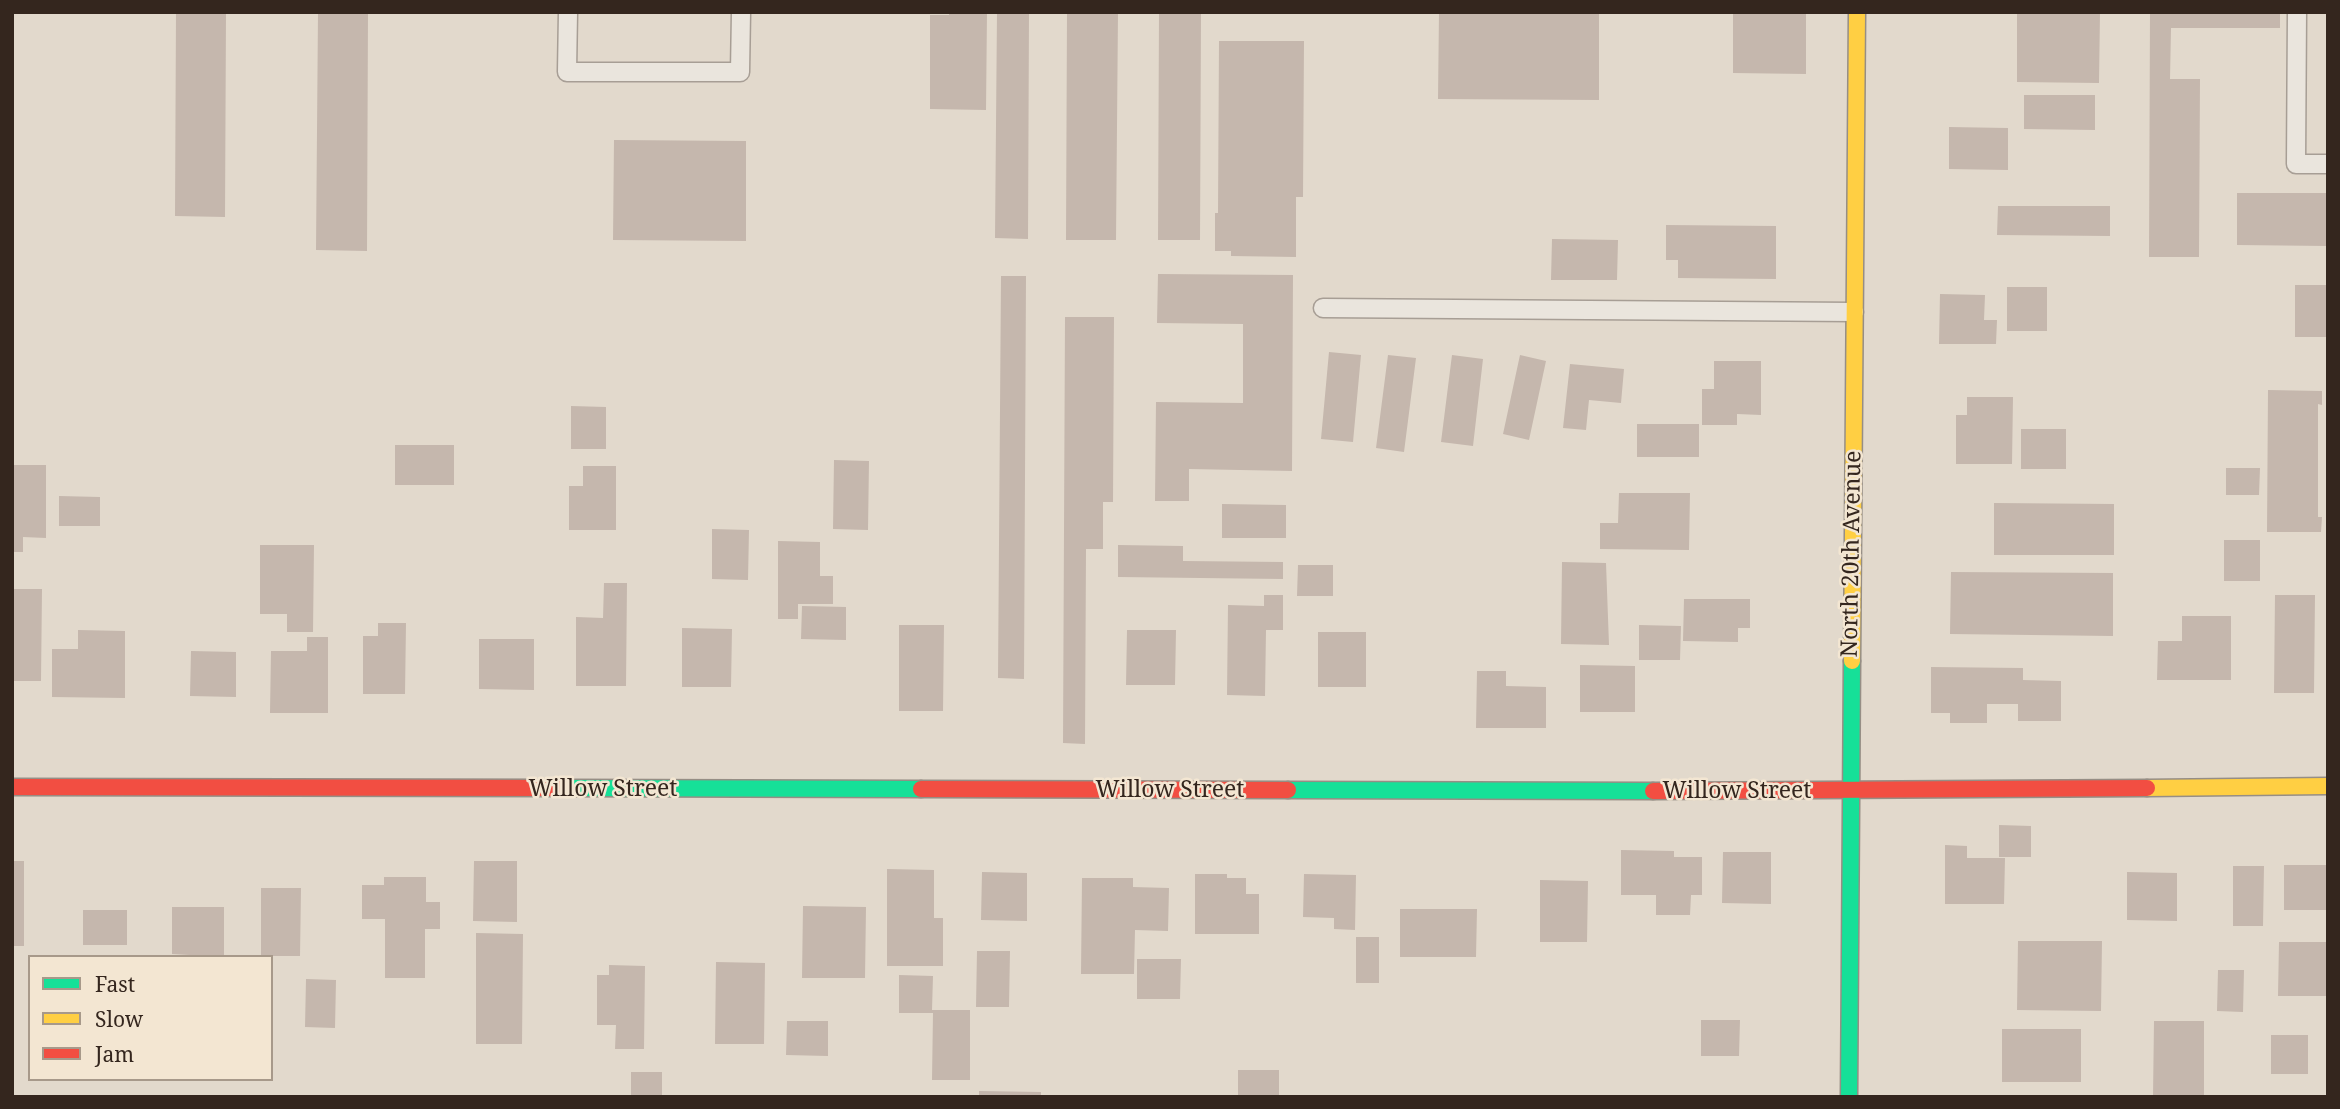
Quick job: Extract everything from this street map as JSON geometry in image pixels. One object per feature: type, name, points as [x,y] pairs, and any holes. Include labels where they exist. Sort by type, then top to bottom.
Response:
[{"type":"street","name":"North 20th Avenue","points":[[1849,1097],[1857,12]]},
{"type":"street","name":"Willow Street","points":[[12,787],[1850,791],[2328,786]]},
{"type":"lane","points":[[568,12],[568,72],[740,72],[741,12]]},
{"type":"lane","points":[[2297,12],[2296,164],[2328,164]]},
{"type":"lane","points":[[1323,308],[1854,312]]},
{"type":"building","points":[[176,12],[226,12],[225,217],[175,216]]},
{"type":"building","points":[[318,12],[368,12],[367,251],[316,250]]},
{"type":"building","points":[[949,12],[987,12],[986,110],[930,109],[930,15],[949,15]]},
{"type":"building","points":[[997,12],[1029,12],[1028,239],[995,238]]},
{"type":"building","points":[[1067,12],[1118,12],[1116,240],[1066,240]]},
{"type":"building","points":[[1159,12],[1201,12],[1200,240],[1158,240]]},
{"type":"building","points":[[1439,12],[1599,12],[1599,100],[1438,99]]},
{"type":"building","points":[[1733,12],[1806,12],[1806,74],[1733,73]]},
{"type":"building","points":[[2017,12],[2100,12],[2099,83],[2017,82]]},
{"type":"building","points":[[2150,12],[2280,12],[2280,28],[2171,28],[2170,79],[2200,79],[2199,257],[2149,257]]},
{"type":"building","points":[[1219,41],[1304,41],[1303,197],[1296,197],[1296,257],[1231,256],[1231,251],[1215,251],[1215,213],[1218,213]]},
{"type":"building","points":[[2024,95],[2095,95],[2095,130],[2024,129]]},
{"type":"building","points":[[1949,127],[2008,128],[2008,170],[1949,169]]},
{"type":"building","points":[[614,140],[746,141],[746,241],[613,240]]},
{"type":"building","points":[[2237,193],[2328,193],[2328,246],[2237,245]]},
{"type":"building","points":[[1998,206],[2110,206],[2110,236],[1997,235]]},
{"type":"building","points":[[1666,225],[1776,226],[1776,279],[1678,278],[1678,260],[1666,260]]},
{"type":"building","points":[[1552,239],[1618,240],[1617,280],[1551,280]]},
{"type":"building","points":[[1158,274],[1293,275],[1292,471],[1189,469],[1189,501],[1155,501],[1156,402],[1243,403],[1243,324],[1157,323]]},
{"type":"building","points":[[1001,276],[1026,276],[1024,679],[998,678]]},
{"type":"building","points":[[2295,285],[2328,285],[2328,337],[2295,337]]},
{"type":"building","points":[[2007,287],[2047,287],[2047,331],[2007,331]]},
{"type":"building","points":[[1940,294],[1985,295],[1984,320],[1997,320],[1996,344],[1939,344]]},
{"type":"building","points":[[1065,317],[1114,317],[1113,502],[1103,502],[1103,549],[1086,549],[1085,744],[1063,743]]},
{"type":"building","points":[[1329,352],[1361,355],[1353,442],[1321,439]]},
{"type":"building","points":[[1388,355],[1416,358],[1404,452],[1376,448]]},
{"type":"building","points":[[1452,355],[1483,359],[1473,446],[1441,442]]},
{"type":"building","points":[[1520,355],[1546,361],[1529,440],[1503,434]]},
{"type":"building","points":[[1714,361],[1761,361],[1761,415],[1737,414],[1737,425],[1702,425],[1702,389],[1714,389]]},
{"type":"building","points":[[1570,364],[1624,369],[1621,403],[1589,400],[1586,430],[1563,428]]},
{"type":"building","points":[[2268,390],[2322,391],[2322,405],[2318,404],[2318,517],[2322,517],[2321,532],[2267,532]]},
{"type":"building","points":[[1967,397],[2013,397],[2012,464],[1956,464],[1956,415],[1967,415]]},
{"type":"building","points":[[571,406],[606,407],[606,449],[571,449]]},
{"type":"building","points":[[1637,424],[1699,424],[1699,457],[1637,457]]},
{"type":"building","points":[[2021,429],[2066,429],[2066,469],[2021,469]]},
{"type":"building","points":[[395,445],[454,445],[454,485],[395,485]]},
{"type":"building","points":[[834,460],[869,461],[868,530],[833,529]]},
{"type":"building","points":[[12,465],[46,465],[46,538],[23,537],[23,552],[12,552]]},
{"type":"building","points":[[583,466],[616,466],[616,530],[569,530],[569,486],[583,486]]},
{"type":"building","points":[[2226,468],[2260,468],[2259,495],[2226,495]]},
{"type":"building","points":[[1619,493],[1690,493],[1689,550],[1600,549],[1600,523],[1618,523]]},
{"type":"building","points":[[59,496],[100,497],[100,526],[59,526]]},
{"type":"building","points":[[1994,503],[2114,504],[2114,555],[1994,555]]},
{"type":"building","points":[[1222,504],[1286,505],[1286,538],[1222,538]]},
{"type":"building","points":[[712,529],[749,530],[748,580],[712,579]]},
{"type":"building","points":[[2224,540],[2260,540],[2260,581],[2224,581]]},
{"type":"building","points":[[778,541],[820,542],[820,576],[833,576],[833,604],[798,604],[798,619],[778,619]]},
{"type":"building","points":[[260,545],[314,545],[313,632],[287,632],[287,614],[260,614]]},
{"type":"building","points":[[1118,545],[1183,546],[1183,561],[1283,562],[1283,579],[1118,577]]},
{"type":"building","points":[[1562,562],[1606,563],[1609,645],[1561,644]]},
{"type":"building","points":[[1298,565],[1333,565],[1333,596],[1297,596]]},
{"type":"building","points":[[1951,572],[2113,573],[2113,636],[1950,634]]},
{"type":"building","points":[[604,583],[627,583],[626,686],[576,686],[576,617],[603,618]]},
{"type":"building","points":[[12,589],[42,589],[41,681],[12,681]]},
{"type":"building","points":[[1264,595],[1283,595],[1283,630],[1266,630],[1265,696],[1227,695],[1228,605],[1264,606]]},
{"type":"building","points":[[2275,595],[2315,595],[2314,693],[2274,693]]},
{"type":"building","points":[[1684,599],[1750,599],[1750,628],[1738,628],[1738,642],[1683,641]]},
{"type":"building","points":[[802,606],[846,607],[846,640],[801,639]]},
{"type":"building","points":[[2182,616],[2231,616],[2231,680],[2157,680],[2158,641],[2182,641]]},
{"type":"building","points":[[378,623],[406,623],[405,694],[363,694],[363,636],[378,636]]},
{"type":"building","points":[[899,625],[944,625],[943,711],[899,711]]},
{"type":"building","points":[[1639,625],[1681,626],[1680,660],[1639,660]]},
{"type":"building","points":[[682,628],[732,629],[731,687],[682,687]]},
{"type":"building","points":[[78,630],[125,631],[125,698],[52,697],[52,649],[78,649]]},
{"type":"building","points":[[1127,630],[1176,630],[1175,685],[1126,685]]},
{"type":"building","points":[[1318,632],[1366,632],[1366,687],[1318,687]]},
{"type":"building","points":[[307,637],[328,637],[328,713],[270,713],[271,651],[307,651]]},
{"type":"building","points":[[479,639],[534,639],[534,690],[479,689]]},
{"type":"building","points":[[191,651],[236,652],[236,697],[190,696]]},
{"type":"building","points":[[1580,665],[1635,666],[1635,712],[1580,712]]},
{"type":"building","points":[[1931,667],[2023,668],[2023,680],[2061,681],[2061,721],[2018,721],[2018,704],[1987,704],[1987,723],[1950,723],[1950,713],[1931,713]]},
{"type":"building","points":[[1477,671],[1506,671],[1506,686],[1546,687],[1546,728],[1476,728]]},
{"type":"building","points":[[1999,825],[2031,826],[2031,857],[1999,857]]},
{"type":"building","points":[[1945,845],[1967,846],[1967,858],[2005,858],[2004,904],[1945,904]]},
{"type":"building","points":[[1621,850],[1674,851],[1674,857],[1702,857],[1702,895],[1691,895],[1690,915],[1656,915],[1656,895],[1621,895]]},
{"type":"building","points":[[1723,852],[1771,852],[1771,904],[1722,903]]},
{"type":"building","points":[[12,861],[24,861],[24,946],[12,946]]},
{"type":"building","points":[[474,861],[517,861],[517,922],[473,921]]},
{"type":"building","points":[[2284,865],[2328,865],[2328,910],[2284,910]]},
{"type":"building","points":[[2233,866],[2264,866],[2263,926],[2233,926]]},
{"type":"building","points":[[887,869],[934,870],[934,918],[943,918],[943,966],[887,966]]},
{"type":"building","points":[[982,872],[1027,873],[1027,921],[981,920]]},
{"type":"building","points":[[2127,872],[2177,873],[2177,921],[2127,920]]},
{"type":"building","points":[[1195,874],[1227,874],[1227,878],[1246,878],[1246,894],[1259,894],[1259,934],[1195,934]]},
{"type":"building","points":[[1304,874],[1356,875],[1355,930],[1334,929],[1334,918],[1303,917]]},
{"type":"building","points":[[384,877],[426,877],[426,902],[440,902],[440,929],[425,929],[425,978],[385,978],[385,919],[362,919],[362,885],[384,885]]},
{"type":"building","points":[[1082,878],[1133,878],[1133,887],[1169,888],[1168,931],[1135,930],[1134,974],[1081,974]]},
{"type":"building","points":[[1540,880],[1588,881],[1587,942],[1540,942]]},
{"type":"building","points":[[261,888],[301,888],[300,956],[261,955]]},
{"type":"building","points":[[803,906],[866,907],[865,978],[802,978]]},
{"type":"building","points":[[172,907],[224,907],[224,955],[172,954]]},
{"type":"building","points":[[1400,909],[1477,909],[1476,957],[1400,957]]},
{"type":"building","points":[[83,910],[127,910],[127,945],[83,945]]},
{"type":"building","points":[[476,933],[523,934],[522,1044],[476,1044]]},
{"type":"building","points":[[1356,937],[1379,937],[1379,983],[1356,983]]},
{"type":"building","points":[[2018,941],[2102,941],[2101,1011],[2017,1010]]},
{"type":"building","points":[[2279,942],[2328,942],[2328,996],[2278,996]]},
{"type":"building","points":[[977,951],[1010,951],[1009,1007],[976,1007]]},
{"type":"building","points":[[1137,959],[1181,959],[1180,999],[1137,999]]},
{"type":"building","points":[[716,962],[765,963],[764,1044],[715,1044]]},
{"type":"building","points":[[609,965],[645,966],[644,1049],[615,1049],[616,1025],[597,1025],[597,975],[609,975]]},
{"type":"building","points":[[2218,970],[2244,970],[2243,1012],[2217,1011]]},
{"type":"building","points":[[899,975],[933,976],[932,1010],[970,1010],[970,1080],[932,1080],[933,1013],[899,1013]]},
{"type":"building","points":[[306,979],[336,980],[335,1028],[305,1027]]},
{"type":"building","points":[[1701,1020],[1740,1020],[1739,1056],[1701,1056]]},
{"type":"building","points":[[787,1021],[828,1021],[828,1056],[786,1055]]},
{"type":"building","points":[[2154,1021],[2204,1021],[2204,1097],[2153,1097]]},
{"type":"building","points":[[2002,1029],[2081,1029],[2081,1082],[2002,1082]]},
{"type":"building","points":[[2271,1035],[2308,1035],[2308,1074],[2271,1074]]},
{"type":"building","points":[[1238,1070],[1279,1070],[1279,1097],[1238,1097]]},
{"type":"building","points":[[631,1072],[662,1072],[662,1097],[631,1097]]},
{"type":"building","points":[[979,1091],[1041,1092],[1041,1097],[979,1097]]},
{"type":"traffic: fast","points":[[1849,1097],[1852,661]]},
{"type":"traffic: fast","points":[[562,788],[921,789]]},
{"type":"traffic: fast","points":[[1288,790],[1653,791]]},
{"type":"traffic: slow","points":[[1852,661],[1857,12]]},
{"type":"traffic: slow","points":[[2147,788],[2328,786]]},
{"type":"traffic: jam","points":[[12,787],[562,788]]},
{"type":"traffic: jam","points":[[1653,791],[2147,788]]},
{"type":"traffic: jam","points":[[921,789],[1288,790]]}]
